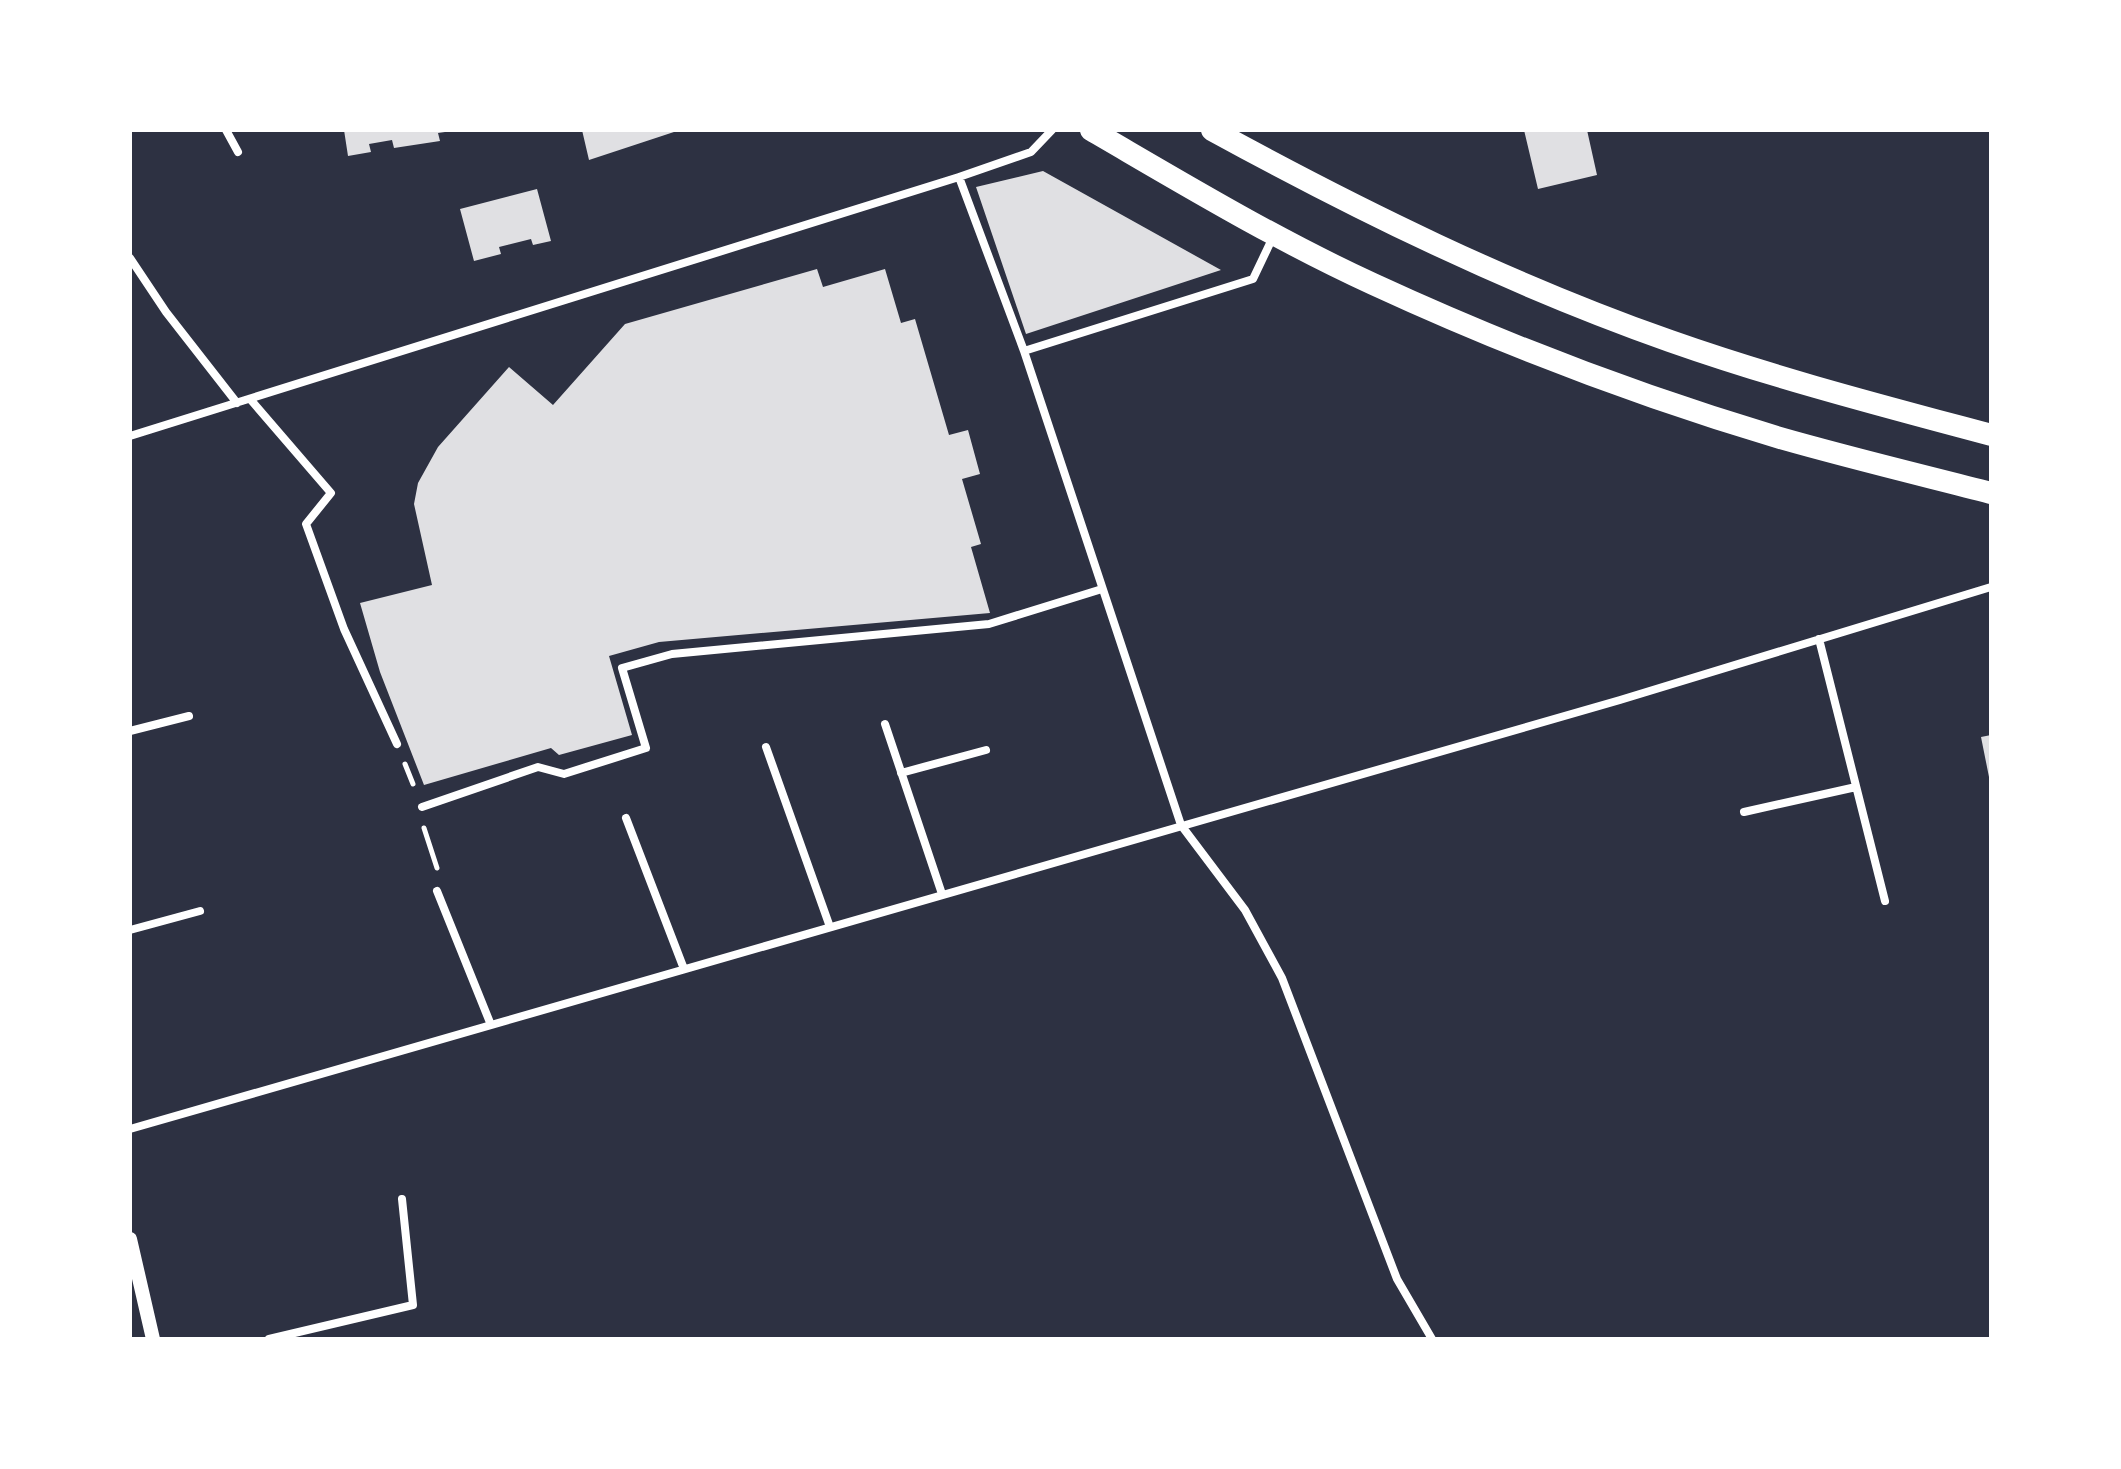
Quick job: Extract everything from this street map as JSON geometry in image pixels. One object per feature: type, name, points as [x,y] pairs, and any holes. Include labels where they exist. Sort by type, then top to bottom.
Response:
[{"type":"highway","points":[[1091,130],[1274,234],[1373,284],[1643,393],[1779,438],[1991,493]]},
{"type":"highway","points":[[1212,130],[1398,228],[1655,335],[1799,383],[1991,435]]},
{"type":"street","points":[[226,130],[238,152]]},
{"type":"street","points":[[130,436],[959,177],[1031,152],[1052,130]]},
{"type":"street","points":[[959,177],[1024,351],[1181,825],[1245,910],[1282,978],[1397,1279],[1432,1339]]},
{"type":"street","points":[[1024,351],[1253,279],[1274,234]]},
{"type":"street","points":[[130,258],[166,312],[237,403]]},
{"type":"street","points":[[250,399],[331,493],[306,524],[344,629],[397,744]]},
{"type":"street","points":[[130,1129],[1991,587]]},
{"type":"street","points":[[422,807],[538,767],[564,774],[646,748],[622,668],[672,654],[989,624],[1102,589]]},
{"type":"street","points":[[1819,639],[1885,901]]},
{"type":"street","points":[[130,731],[189,716]]},
{"type":"street","points":[[885,724],[942,894]]},
{"type":"street","points":[[766,747],[830,927]]},
{"type":"street","points":[[901,773],[986,750]]},
{"type":"street","points":[[1744,812],[1856,787]]},
{"type":"street","points":[[626,818],[684,969]]},
{"type":"street","points":[[437,891],[491,1025]]},
{"type":"street","points":[[130,930],[200,911]]},
{"type":"street","points":[[269,1339],[413,1305],[402,1199]]},
{"type":"street","points":[[130,1239],[153,1339]]},
{"type":"building","points":[[344,130],[445,132],[438,133],[440,141],[394,148],[392,140],[369,144],[371,152],[348,156]]},
{"type":"building","points":[[582,130],[676,130],[677,131],[589,160]]},
{"type":"building","points":[[1524,130],[1587,130],[1597,175],[1538,189]]},
{"type":"building","points":[[1043,171],[1221,270],[1026,334],[976,187]]},
{"type":"building","points":[[537,189],[551,241],[533,245],[531,239],[499,247],[501,254],[474,261],[460,209]]},
{"type":"building","points":[[817,269],[823,287],[885,269],[901,323],[915,319],[949,435],[968,430],[980,474],[962,479],[981,544],[971,547],[990,613],[659,642],[609,656],[632,735],[559,755],[551,748],[424,785],[380,672],[360,603],[432,585],[414,504],[418,483],[438,447],[509,367],[553,405],[625,324]]},
{"type":"building","points":[[1991,735],[1991,782],[1990,782],[1981,737]]}]
